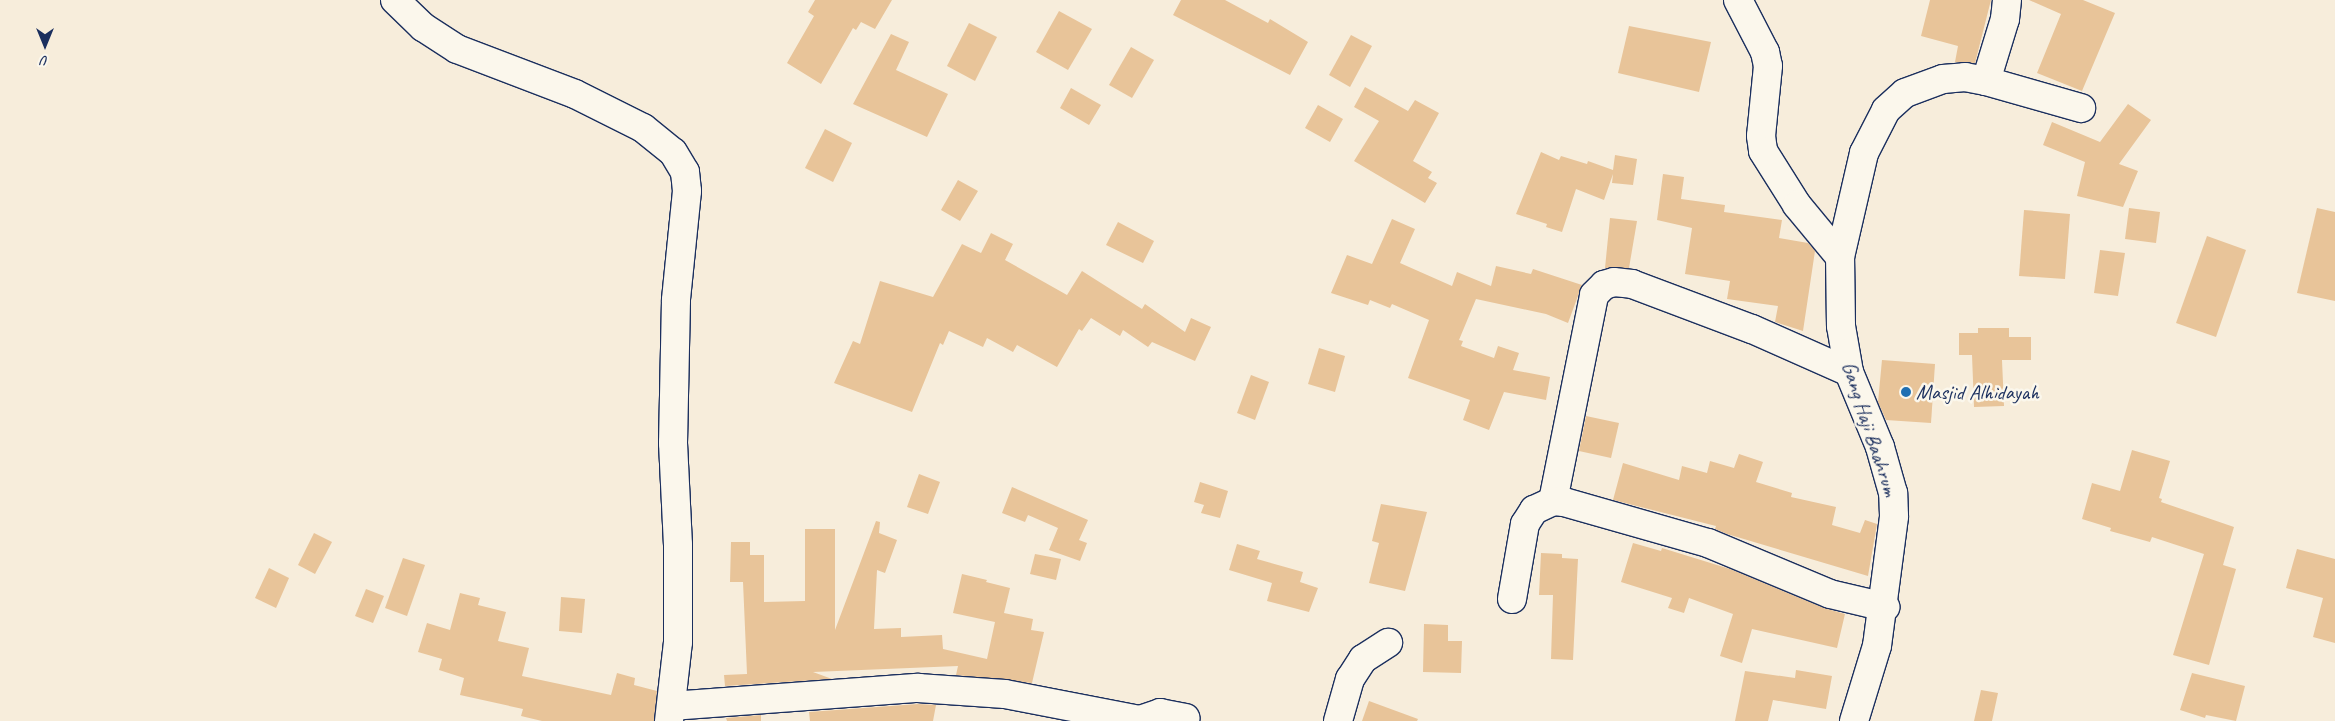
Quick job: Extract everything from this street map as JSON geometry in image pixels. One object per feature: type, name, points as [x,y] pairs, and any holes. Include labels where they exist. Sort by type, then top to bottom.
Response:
[{"type":"street","points":[[395,0],[423,27],[457,49],[575,94],[643,128],[673,152],[685,172],[687,191],[676,300],[673,444],[678,545],[678,642],[670,714],[918,688],[1006,694],[1140,720],[1160,713],[1186,718]]},
{"type":"street","points":[[1738,0],[1765,52],[1768,66],[1761,136],[1763,151],[1797,206],[1840,257]]},
{"type":"street","points":[[1986,80],[2005,19],[2006,0]]},
{"type":"street","name":"Gang Haji Baahrum","points":[[1854,721],[1878,646],[1885,607],[1894,516],[1893,493],[1880,447],[1849,372],[1841,326],[1840,257],[1864,153],[1886,110],[1904,93],[1943,79],[1965,77],[1986,80],[2081,108]]},
{"type":"street","points":[[1553,502],[1594,295],[1604,284],[1614,282],[1632,284],[1752,329],[1849,372]]},
{"type":"street","points":[[1512,599],[1526,524],[1534,510],[1553,502],[1564,502],[1708,543],[1830,594],[1885,607]]},
{"type":"street","points":[[1338,721],[1350,679],[1363,659],[1388,643]]},
{"type":"building","points":[[815,0],[892,0],[875,29],[861,22],[856,30],[853,28],[821,84],[787,63],[814,16],[808,12]]},
{"type":"building","points":[[1181,0],[1225,0],[1268,23],[1270,19],[1308,42],[1290,75],[1173,15]]},
{"type":"building","points":[[1930,0],[1991,0],[1975,63],[1955,62],[1958,46],[1921,36]]},
{"type":"building","points":[[2029,0],[2083,0],[2115,13],[2082,91],[2037,73],[2061,14]]},
{"type":"building","points":[[1059,11],[1092,29],[1068,70],[1036,52]]},
{"type":"building","points":[[969,23],[997,37],[975,81],[947,66]]},
{"type":"building","points":[[1629,26],[1711,42],[1699,92],[1618,73]]},
{"type":"building","points":[[891,34],[909,42],[896,70],[948,94],[927,137],[853,104]]},
{"type":"building","points":[[1351,35],[1372,46],[1350,87],[1329,75]]},
{"type":"building","points":[[1131,47],[1154,60],[1132,98],[1109,85]]},
{"type":"building","points":[[1365,87],[1408,111],[1415,100],[1439,113],[1413,161],[1432,172],[1428,178],[1437,183],[1425,203],[1354,161],[1379,121],[1354,107]]},
{"type":"building","points":[[1071,88],[1101,105],[1089,125],[1060,108]]},
{"type":"building","points":[[2128,104],[2151,120],[2119,164],[2138,171],[2123,207],[2077,196],[2085,162],[2043,145],[2052,122],[2100,142]]},
{"type":"building","points":[[1318,105],[1343,119],[1330,142],[1305,128]]},
{"type":"building","points":[[825,129],[852,143],[833,182],[805,168]]},
{"type":"building","points":[[1541,152],[1559,160],[1561,156],[1587,164],[1588,161],[1613,170],[1615,155],[1637,159],[1633,185],[1612,183],[1613,174],[1604,200],[1576,189],[1562,232],[1546,227],[1547,224],[1516,214]]},
{"type":"building","points":[[1663,174],[1684,177],[1681,199],[1725,205],[1724,212],[1782,220],[1779,238],[1808,243],[1815,251],[1803,331],[1775,322],[1778,306],[1727,299],[1730,281],[1685,274],[1692,228],[1657,220]]},
{"type":"building","points":[[958,180],[978,191],[960,221],[941,210]]},
{"type":"building","points":[[2129,208],[2160,212],[2156,243],[2125,239]]},
{"type":"building","points":[[2317,208],[2335,212],[2335,301],[2297,293]]},
{"type":"building","points":[[2024,210],[2070,214],[2065,279],[2019,276]]},
{"type":"building","points":[[1610,218],[1637,221],[1629,268],[1605,268]]},
{"type":"building","points":[[1392,219],[1415,229],[1400,263],[1452,286],[1457,272],[1491,286],[1496,266],[1531,274],[1533,269],[1582,285],[1568,323],[1546,314],[1476,299],[1459,340],[1463,341],[1461,346],[1494,358],[1498,346],[1519,353],[1513,370],[1550,377],[1546,400],[1504,392],[1489,430],[1463,420],[1470,400],[1408,378],[1429,320],[1392,304],[1390,308],[1370,300],[1368,305],[1331,293],[1347,255],[1372,264]]},
{"type":"building","points":[[1118,222],[1154,241],[1143,263],[1106,245]]},
{"type":"building","points":[[991,233],[1013,244],[1005,260],[1067,295],[1082,271],[1142,309],[1145,304],[1185,332],[1191,318],[1211,327],[1195,361],[1152,342],[1148,347],[1123,330],[1120,336],[1091,318],[1082,331],[1079,329],[1057,367],[1017,345],[1013,352],[987,338],[983,347],[949,331],[943,345],[940,343],[912,412],[834,383],[853,341],[860,344],[880,281],[933,297],[962,244],[981,253]]},
{"type":"building","points":[[2207,236],[2246,250],[2216,337],[2176,323]]},
{"type":"building","points":[[2100,250],[2125,253],[2118,296],[2094,293]]},
{"type":"building","points":[[1978,328],[2009,328],[2009,337],[2031,337],[2031,360],[2002,360],[2004,406],[1974,407],[1972,355],[1959,355],[1959,333],[1978,333]]},
{"type":"building","points":[[1319,348],[1345,356],[1335,392],[1308,384]]},
{"type":"building","name":"Masjid Alhidayah","points":[[1882,360],[1935,364],[1931,423],[1886,420],[1878,402]]},
{"type":"building","points":[[1251,375],[1269,382],[1255,420],[1237,413]]},
{"type":"building","points":[[1586,416],[1619,423],[1611,458],[1579,451]]},
{"type":"building","points":[[2132,450],[2170,461],[2159,498],[2162,499],[2161,502],[2234,527],[2223,565],[2236,569],[2209,665],[2173,655],[2204,554],[2152,537],[2150,542],[2110,531],[2111,528],[2082,519],[2092,483],[2120,491]]},
{"type":"building","points":[[1739,454],[1763,462],[1756,482],[1792,493],[1791,497],[1836,507],[1832,525],[1860,533],[1865,520],[1877,524],[1868,576],[1727,534],[1715,529],[1716,526],[1613,500],[1623,463],[1679,480],[1682,466],[1707,473],[1710,461],[1734,468]]},
{"type":"building","points":[[919,474],[940,482],[928,514],[907,507]]},
{"type":"building","points":[[1200,482],[1228,491],[1220,518],[1201,513],[1204,505],[1194,502]]},
{"type":"building","points":[[1012,487],[1088,520],[1079,540],[1087,543],[1080,561],[1049,550],[1058,528],[1028,515],[1025,522],[1002,513]]},
{"type":"building","points":[[1381,504],[1427,512],[1405,591],[1369,583],[1379,543],[1372,541]]},
{"type":"building","points":[[876,521],[880,522],[879,533],[897,540],[885,573],[877,570],[874,629],[901,628],[901,637],[942,635],[943,649],[987,659],[995,622],[953,613],[962,574],[987,580],[986,582],[1010,588],[1004,613],[1033,619],[1031,630],[1044,632],[1032,683],[956,675],[958,666],[813,672],[832,679],[725,686],[724,675],[747,674],[743,582],[730,582],[731,542],[750,542],[750,555],[764,555],[764,602],[805,601],[805,529],[835,529],[835,630]]},
{"type":"building","points":[[314,533],[332,542],[315,574],[298,565]]},
{"type":"building","points":[[1633,543],[1661,551],[1662,548],[1730,569],[1824,608],[1845,614],[1837,648],[1752,629],[1742,663],[1720,656],[1733,614],[1689,598],[1684,613],[1668,608],[1672,598],[1621,582]]},
{"type":"building","points":[[1237,544],[1260,551],[1257,559],[1303,572],[1300,582],[1318,588],[1309,612],[1267,601],[1272,583],[1229,570]]},
{"type":"building","points":[[2297,549],[2335,559],[2335,643],[2313,637],[2323,598],[2286,588]]},
{"type":"building","points":[[1541,553],[1562,554],[1562,558],[1578,559],[1573,660],[1551,659],[1553,595],[1539,595]]},
{"type":"building","points":[[1035,554],[1061,559],[1056,580],[1030,574]]},
{"type":"building","points":[[403,558],[425,565],[407,616],[385,608]]},
{"type":"building","points":[[269,568],[289,578],[276,608],[255,598]]},
{"type":"building","points":[[366,589],[384,596],[373,623],[355,616]]},
{"type":"building","points":[[460,593],[480,598],[478,605],[506,612],[498,641],[529,648],[522,676],[611,695],[617,673],[635,678],[634,685],[657,691],[654,721],[542,721],[521,716],[523,709],[460,695],[464,678],[439,670],[442,659],[418,652],[427,623],[450,630]]},
{"type":"building","points":[[561,597],[585,599],[582,633],[559,631]]},
{"type":"building","points":[[1424,624],[1448,625],[1448,641],[1462,641],[1461,673],[1423,672]]},
{"type":"building","points":[[1796,670],[1832,676],[1826,709],[1773,700],[1768,721],[1735,721],[1745,671],[1795,678]]},
{"type":"building","points":[[2192,673],[2245,686],[2236,721],[2206,715],[2205,718],[2180,710]]},
{"type":"building","points":[[1981,690],[1998,693],[1992,721],[1974,721]]},
{"type":"building","points":[[1369,701],[1418,719],[1417,721],[1362,721]]},
{"type":"building","points":[[918,704],[936,705],[933,721],[810,721],[809,712]]},
{"type":"building","points":[[761,715],[761,721],[727,721],[726,718]]},
{"type":"place","name":"Masjid Alhidayah","points":[[1906,392]]}]
